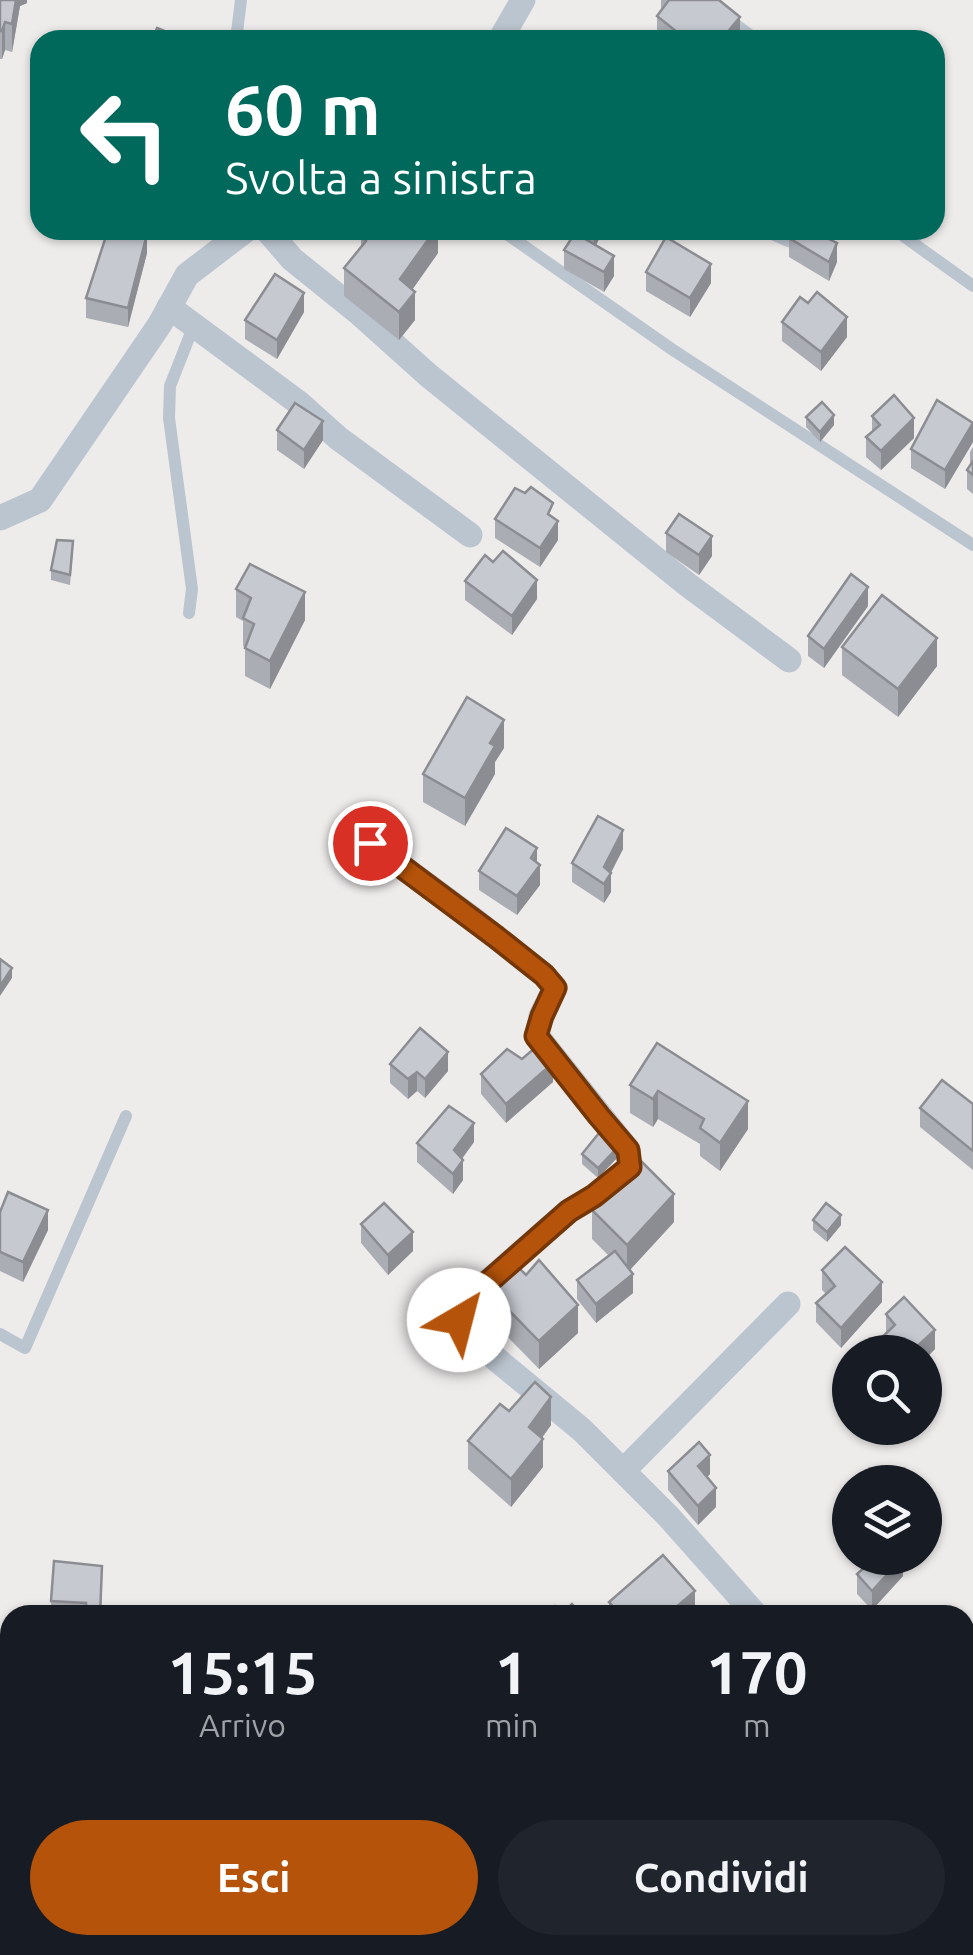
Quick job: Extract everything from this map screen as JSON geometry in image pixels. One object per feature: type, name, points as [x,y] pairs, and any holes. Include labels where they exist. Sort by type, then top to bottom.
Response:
[{"type":"street","points":[[510,30],[523,0]]},
{"type":"street","points":[[0,518],[40,500],[90,431],[186,275],[229,240]]},
{"type":"street","points":[[276,240],[292,259],[428,375],[688,586],[790,660]]},
{"type":"street","points":[[169,307],[470,535]]},
{"type":"street","points":[[370,843],[472,918],[555,988],[536,1036],[628,1150],[630,1167],[569,1211],[477,1292],[459,1320],[496,1360],[582,1430],[623,1470],[747,1605]]},
{"type":"street","points":[[623,1470],[788,1304]]},
{"type":"lane","points":[[237,30],[241,0]]},
{"type":"lane","points":[[702,0],[743,30]]},
{"type":"lane","points":[[515,240],[673,350],[973,546]]},
{"type":"lane","points":[[909,240],[973,286]]},
{"type":"lane","points":[[189,613],[192,589],[169,418],[170,386],[194,324]]},
{"type":"lane","points":[[0,1334],[25,1348],[126,1116]]},
{"type":"building","points":[[0,0],[16,0],[12,24],[5,22],[2,31],[0,31]]},
{"type":"building","points":[[669,0],[719,0],[740,17],[729,30],[674,30],[657,16]]},
{"type":"building","points":[[105,240],[145,240],[128,308],[86,298]]},
{"type":"building","points":[[428,240],[400,279],[415,292],[399,312],[344,268],[366,241]]},
{"type":"building","points":[[570,240],[587,240],[614,256],[604,272],[564,250]]},
{"type":"building","points":[[664,240],[671,240],[711,264],[690,298],[646,272]]},
{"type":"building","points":[[792,240],[837,243],[829,262]]},
{"type":"building","points":[[275,274],[304,293],[277,340],[245,320]]},
{"type":"building","points":[[817,292],[847,317],[821,352],[782,322],[800,297],[808,303]]},
{"type":"building","points":[[894,395],[914,418],[881,451],[866,437],[880,425],[872,416]]},
{"type":"building","points":[[937,400],[973,423],[945,470],[911,449]]},
{"type":"building","points":[[822,402],[834,415],[820,432],[806,417]]},
{"type":"building","points":[[295,403],[323,421],[304,450],[277,430]]},
{"type":"building","points":[[531,487],[553,503],[548,514],[558,521],[540,548],[495,519],[515,488],[525,493]]},
{"type":"building","points":[[679,514],[712,536],[699,555],[666,533]]},
{"type":"building","points":[[57,540],[73,541],[70,575],[51,570]]},
{"type":"building","points":[[503,551],[537,580],[512,616],[465,581],[485,555],[493,562]]},
{"type":"building","points":[[250,564],[305,592],[270,661],[245,648],[254,624],[243,618],[251,598],[236,589]]},
{"type":"building","points":[[851,574],[868,587],[824,649],[808,636]]},
{"type":"building","points":[[882,595],[937,638],[898,689],[842,647]]},
{"type":"building","points":[[467,697],[504,720],[490,743],[495,746],[465,798],[423,774]]},
{"type":"building","points":[[598,816],[623,830],[604,867],[611,873],[604,884],[572,863]]},
{"type":"building","points":[[506,828],[537,848],[531,858],[540,865],[517,896],[479,871]]},
{"type":"building","points":[[0,959],[12,968],[0,986]]},
{"type":"building","points":[[420,1028],[448,1052],[425,1079],[417,1072],[408,1079],[390,1064]]},
{"type":"building","points":[[657,1043],[748,1101],[720,1143],[700,1128],[704,1119],[658,1091],[653,1099],[630,1085]]},
{"type":"building","points":[[536,1047],[553,1063],[506,1104],[481,1074],[507,1049],[522,1059]]},
{"type":"building","points":[[942,1080],[973,1104],[973,1151],[920,1108]]},
{"type":"building","points":[[449,1106],[474,1123],[454,1150],[463,1160],[453,1174],[417,1143]]},
{"type":"building","points":[[599,1133],[617,1148],[598,1168],[582,1154]]},
{"type":"building","points":[[640,1160],[674,1194],[627,1245],[592,1210]]},
{"type":"building","points":[[8,1192],[48,1210],[23,1262],[0,1252],[0,1212]]},
{"type":"building","points":[[384,1203],[413,1232],[388,1255],[361,1224]]},
{"type":"building","points":[[826,1203],[841,1215],[827,1232],[813,1220]]},
{"type":"building","points":[[845,1247],[882,1282],[841,1328],[816,1303],[835,1286],[822,1270]]},
{"type":"building","points":[[615,1251],[633,1274],[596,1304],[577,1280]]},
{"type":"building","points":[[539,1260],[578,1305],[539,1341],[491,1292],[518,1267],[526,1275]]},
{"type":"building","points":[[904,1297],[935,1330],[930,1335],[884,1335],[895,1325],[886,1314]]},
{"type":"building","points":[[535,1382],[551,1397],[529,1427],[543,1439],[511,1479],[468,1441],[500,1404],[509,1411]]},
{"type":"building","points":[[699,1442],[710,1455],[698,1466],[716,1488],[698,1506],[668,1471]]},
{"type":"building","points":[[663,1555],[695,1591],[679,1605],[609,1602]]},
{"type":"building","points":[[54,1561],[102,1566],[100,1605],[51,1601]]},
{"type":"building","points":[[858,1575],[887,1575],[872,1591]]},
{"type":"route","points":[[370,843],[496,937],[555,988],[536,1036],[628,1150],[630,1167],[569,1211],[477,1292],[459,1320]]}]
